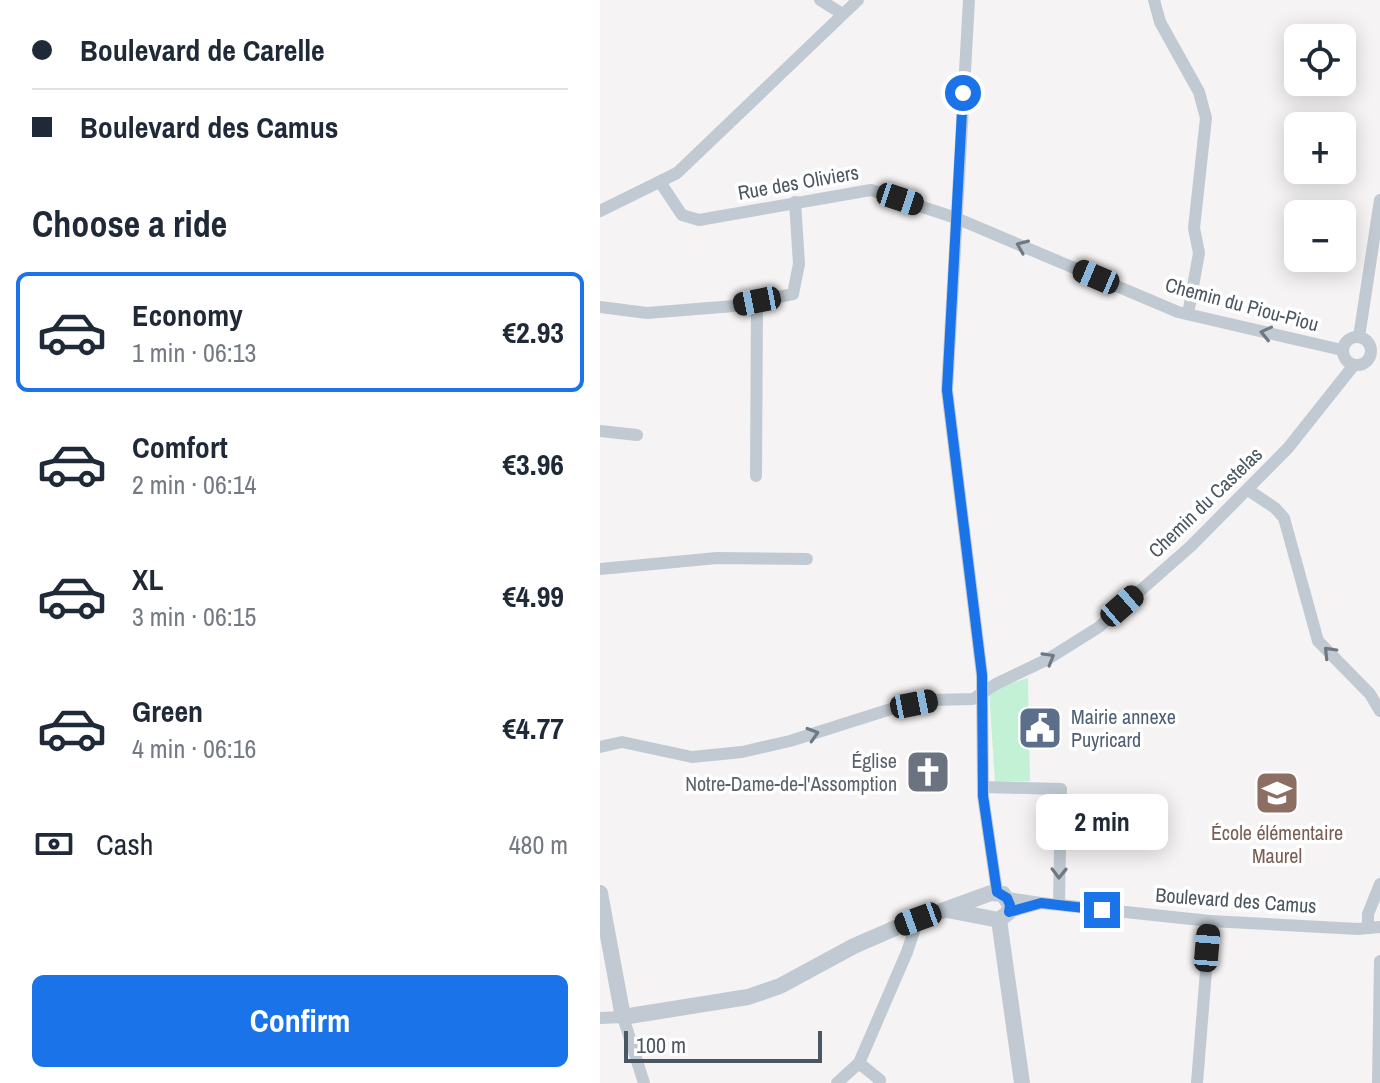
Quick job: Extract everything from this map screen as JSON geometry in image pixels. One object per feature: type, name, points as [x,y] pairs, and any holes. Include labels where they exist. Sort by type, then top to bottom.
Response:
[{"type":"street","points":[[820,0],[841,13]]},
{"type":"street","points":[[600,211],[677,173],[858,0]]},
{"type":"street","points":[[969,0],[947,390],[982,675],[983,787],[1022,1083]]},
{"type":"street","points":[[1154,0],[1160,22],[1199,92],[1206,118],[1194,228],[1199,253],[1188,314]]},
{"type":"street","name":"Rue des Oliviers","points":[[660,182],[682,215],[699,220],[871,190],[956,218]]},
{"type":"street","points":[[1359,337],[1380,200]]},
{"type":"street","points":[[600,307],[647,313],[734,306],[793,294],[799,264],[795,202]]},
{"type":"street","name":"Chemin du Piou-Piou","points":[[956,218],[1188,314],[1342,350]]},
{"type":"street","points":[[756,476],[757,301]]},
{"type":"street","points":[[1359,337],[1367,341],[1375,354],[1362,364],[1354,365],[1346,360],[1342,350],[1346,341],[1359,337]]},
{"type":"street","name":"Chemin du Castelas","points":[[600,747],[622,742],[692,757],[742,752],[790,741],[894,708],[933,700],[973,699],[1048,659],[1099,627],[1191,546],[1248,490],[1288,448],[1354,365]]},
{"type":"street","points":[[600,431],[637,435]]},
{"type":"street","points":[[1248,490],[1284,518],[1318,641],[1370,694],[1380,711]]},
{"type":"street","points":[[600,569],[717,558],[807,559]]},
{"type":"street","points":[[983,787],[1061,789],[1059,904]]},
{"type":"street","points":[[1374,928],[1368,914],[1380,884]]},
{"type":"street","points":[[600,893],[623,1017],[644,1083]]},
{"type":"street","points":[[600,1018],[748,997],[780,986],[854,946],[968,900],[998,906]]},
{"type":"street","name":"Boulevard des Camus","points":[[998,906],[1059,904],[1210,921],[1374,928]]},
{"type":"street","points":[[837,1083],[859,1063],[918,919]]},
{"type":"street","points":[[1197,1083],[1210,921]]},
{"type":"street","points":[[1378,1083],[1380,961]]},
{"type":"street","points":[[859,1063],[880,1080],[879,1083]]},
{"type":"green space","points":[[1028,678],[1030,781],[995,782],[989,690]]},
{"type":"place","name":"Mairie annexe Puyricard","points":[[1040,728]]},
{"type":"place","name":"Église Notre-Dame-de-l'Assomption","points":[[928,772]]},
{"type":"place","name":"École élémentaire Maurel","points":[[1277,793]]},
{"type":"route","points":[[963,93],[947,390],[982,675],[983,796],[997,892],[1007,898],[1009,912],[1041,903],[1102,910]]}]
